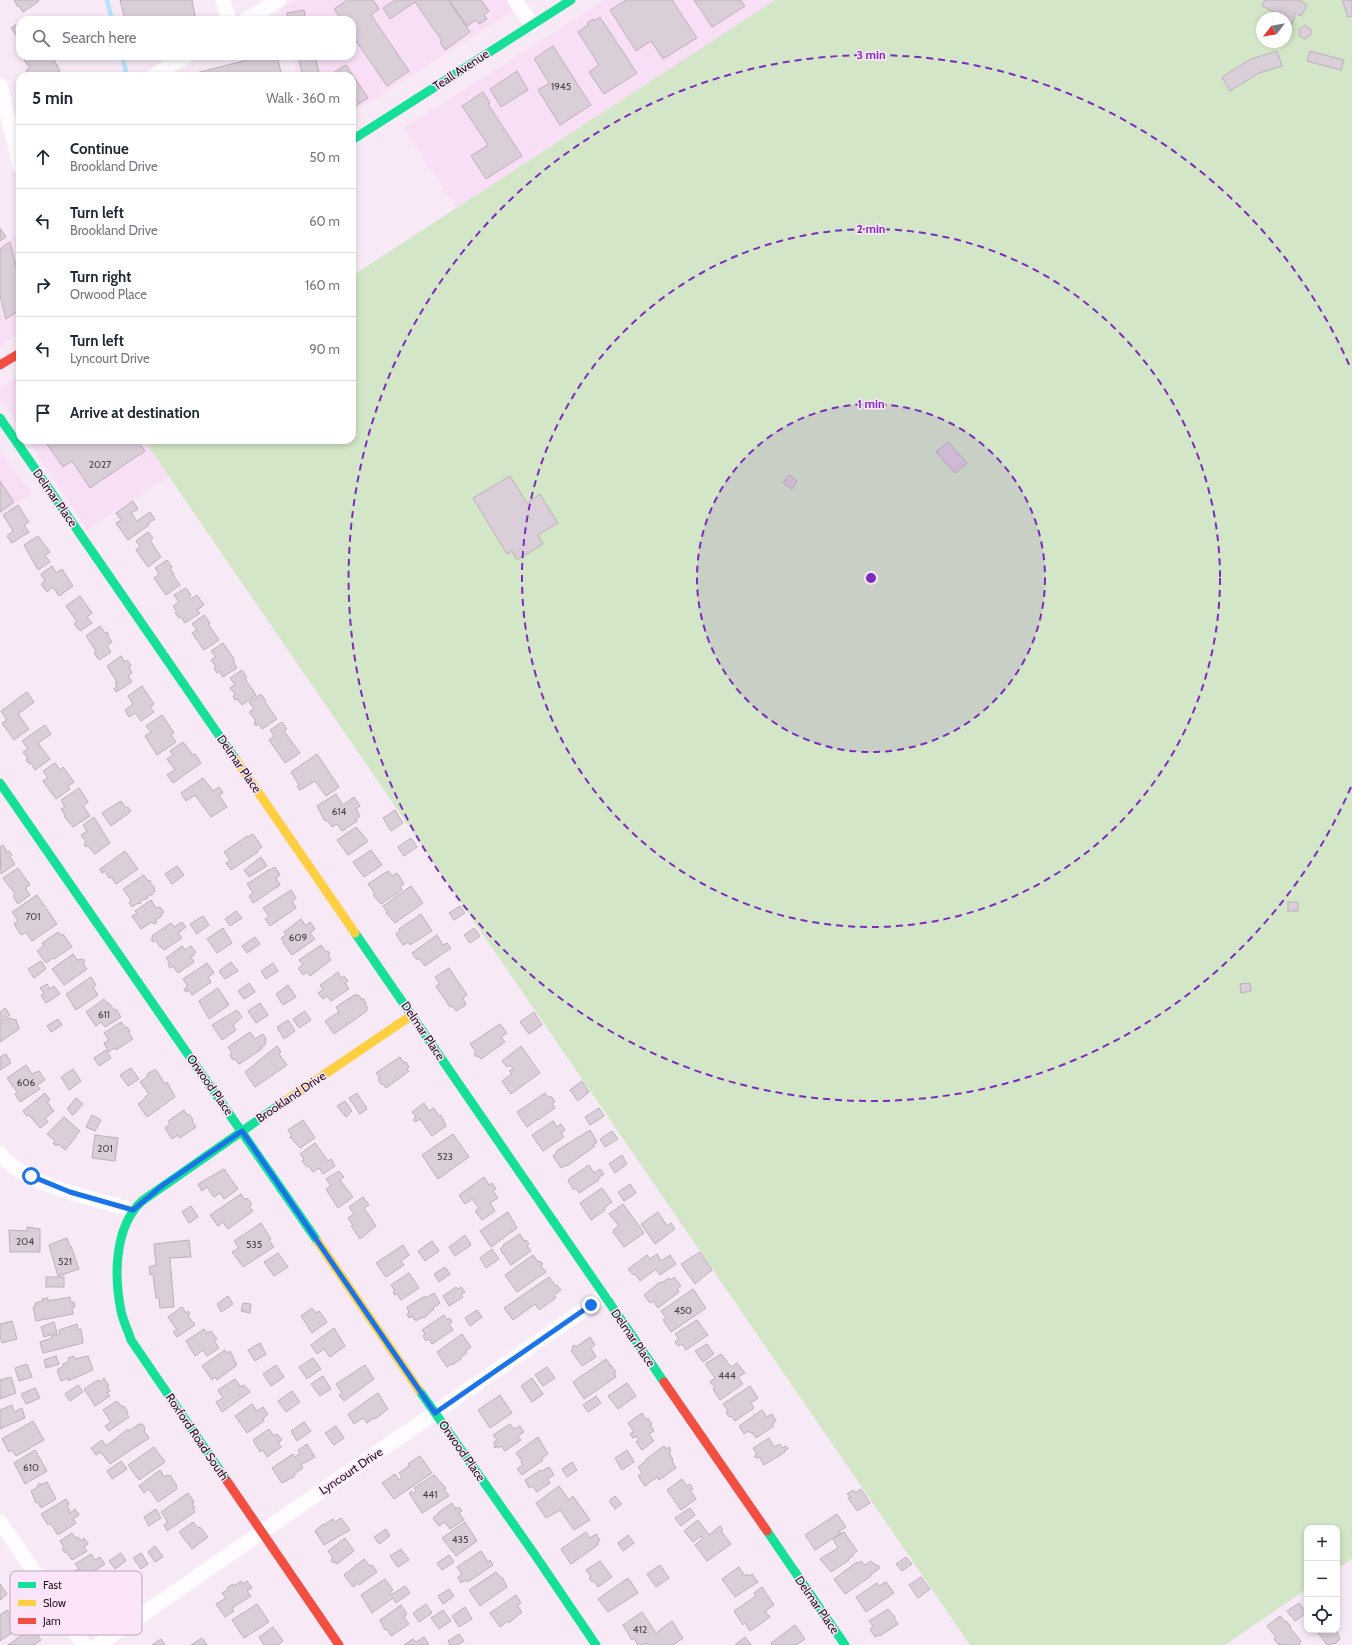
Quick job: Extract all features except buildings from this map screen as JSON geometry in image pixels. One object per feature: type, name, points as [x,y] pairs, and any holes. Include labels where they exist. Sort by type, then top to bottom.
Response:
[{"type":"street","points":[[223,0],[227,16]]},
{"type":"street","points":[[253,16],[279,0]]},
{"type":"street","points":[[515,0],[532,25]]},
{"type":"street","name":"Teall Avenue","points":[[356,137],[571,0]]},
{"type":"street","points":[[160,72],[180,60]]},
{"type":"street","points":[[0,85],[16,150]]},
{"type":"street","points":[[0,365],[16,355]]},
{"type":"street","name":"Delmar Place","points":[[0,418],[16,441]]},
{"type":"street","name":"Delmar Place","points":[[18,444],[845,1645]]},
{"type":"street","name":"Orwood Place","points":[[0,783],[596,1645]]},
{"type":"street","name":"Brookland Drive","points":[[133,1210],[163,1185],[412,1015]]},
{"type":"street","points":[[3,1160],[22,1172],[41,1181],[70,1192],[133,1210]]},
{"type":"street","name":"Roxford Road South","points":[[133,1210],[124,1228],[120,1245],[118,1272],[121,1312],[131,1340],[339,1645]]},
{"type":"street","name":"Lyncourt Drive","points":[[142,1614],[604,1296]]},
{"type":"street","points":[[0,1522],[33,1571]]},
{"type":"street","points":[[77,1635],[84,1645]]},
{"type":"street","name":"Lyncourt Drive","points":[[98,1645],[112,1635]]},
{"type":"shaded area","points":[[296,0],[530,0],[356,110],[356,72],[297,72],[294,60],[356,60],[356,16],[282,16],[280,9]]},
{"type":"shaded area","points":[[604,0],[775,0],[456,208],[404,128]]},
{"type":"shaded area","points":[[16,235],[16,336],[0,346],[0,245]]},
{"type":"shaded area","points":[[16,378],[16,422],[0,398],[0,388]]},
{"type":"shaded area","points":[[31,444],[147,444],[169,476],[87,530]]},
{"type":"shaded area","points":[[0,451],[32,493],[0,516]]},
{"type":"green space","points":[[775,0],[1352,0],[1352,1559],[1340,1567],[1340,1525],[1304,1525],[1304,1591],[1225,1645],[970,1645],[147,444],[356,444],[356,273]]},
{"type":"waterway","points":[[107,0],[111,16]]},
{"type":"waterway","points":[[123,60],[126,72]]},
{"type":"traffic: fast","points":[[356,137],[571,0]]},
{"type":"traffic: fast","points":[[0,418],[16,441]]},
{"type":"traffic: fast","points":[[18,444],[236,760]]},
{"type":"traffic: fast","points":[[0,783],[318,1242]]},
{"type":"traffic: fast","points":[[355,933],[664,1382]]},
{"type":"traffic: fast","points":[[227,1481],[131,1340],[122,1315],[119,1297],[117,1283],[118,1253],[126,1224],[142,1201],[281,1104]]},
{"type":"traffic: fast","points":[[419,1390],[533,1552],[596,1645]]},
{"type":"traffic: fast","points":[[767,1531],[845,1645]]},
{"type":"traffic: slow","points":[[236,760],[355,933]]},
{"type":"traffic: slow","points":[[281,1104],[412,1015]]},
{"type":"traffic: slow","points":[[318,1242],[419,1390]]},
{"type":"traffic: jam","points":[[0,365],[16,355]]},
{"type":"traffic: jam","points":[[664,1382],[767,1531]]},
{"type":"traffic: jam","points":[[227,1481],[339,1645]]},
{"type":"route","points":[[31,1176],[70,1192],[133,1210],[163,1185],[242,1131],[435,1413],[591,1305]]}]
